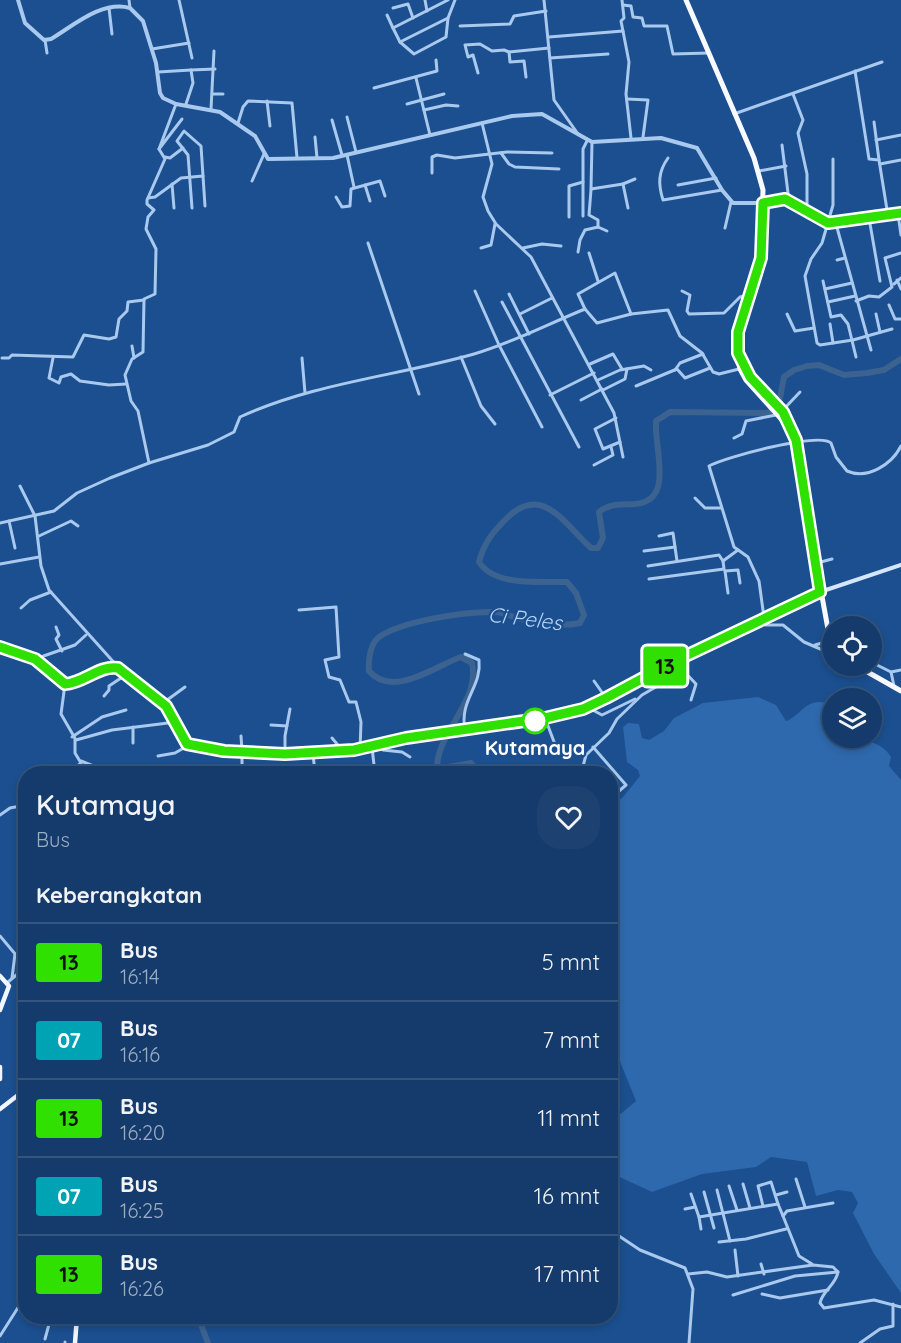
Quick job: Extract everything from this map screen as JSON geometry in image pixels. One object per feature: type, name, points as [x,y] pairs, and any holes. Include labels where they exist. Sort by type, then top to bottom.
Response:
[{"type":"highway","points":[[686,0],[759,171],[763,203],[761,258],[737,342],[742,369],[780,412],[796,440],[824,616]]},
{"type":"highway","points":[[876,676],[901,691]]},
{"type":"main road","points":[[0,648],[35,659],[65,684],[78,682],[110,667],[118,668],[163,703],[189,745],[242,752],[285,754],[360,749],[437,734],[545,718],[587,707],[692,653],[820,592],[901,565]]},
{"type":"main road","points":[[0,976],[10,980],[0,1010]]},
{"type":"main road","points":[[0,1067],[0,1079]]},
{"type":"main road","points":[[0,1109],[18,1095]]},
{"type":"main road","points":[[75,1343],[76,1324]]},
{"type":"street","points":[[18,0],[28,29],[45,40],[51,39],[95,12],[109,8],[130,8]]},
{"type":"street","points":[[134,0],[129,1],[130,8],[142,21],[158,72],[160,93],[166,101],[211,109],[238,123],[255,136],[268,159],[318,160],[527,113],[542,114],[589,141],[661,138],[697,148],[730,202],[763,203],[781,198],[806,213],[828,223],[836,224],[899,214],[901,235]]},
{"type":"street","points":[[180,0],[192,58]]},
{"type":"street","points":[[425,0],[427,11]]},
{"type":"street","points":[[393,27],[448,0]]},
{"type":"street","points":[[387,15],[400,42],[415,54],[446,37],[455,0]]},
{"type":"street","points":[[544,0],[554,100],[578,135]]},
{"type":"street","points":[[622,0],[624,18],[621,21],[629,62],[627,99],[631,138]]},
{"type":"street","points":[[393,8],[408,4],[413,18]]},
{"type":"street","points":[[623,5],[631,6],[633,17]]},
{"type":"street","points":[[109,8],[112,34]]},
{"type":"street","points":[[460,26],[510,24],[514,16],[546,11]]},
{"type":"street","points":[[624,18],[642,18],[645,27],[668,26],[673,54],[709,53]]},
{"type":"street","points":[[400,42],[449,20]]},
{"type":"street","points":[[549,37],[623,32]]},
{"type":"street","points":[[45,40],[47,53]]},
{"type":"street","points":[[150,49],[189,43]]},
{"type":"street","points":[[478,73],[473,55],[468,57],[465,45],[480,44],[492,51],[509,52],[549,48]]},
{"type":"street","points":[[211,109],[215,69],[214,51]]},
{"type":"street","points":[[509,52],[510,63],[524,61],[526,77]]},
{"type":"street","points":[[550,58],[608,54]]},
{"type":"street","points":[[374,88],[437,71],[436,60]]},
{"type":"street","points":[[734,114],[882,62]]},
{"type":"street","points":[[158,72],[215,69]]},
{"type":"street","points":[[186,104],[193,83],[191,70]]},
{"type":"street","points":[[855,71],[869,159],[879,162],[901,160]]},
{"type":"street","points":[[416,78],[430,136]]},
{"type":"street","points":[[213,94],[223,94]]},
{"type":"street","points":[[407,104],[444,94]]},
{"type":"street","points":[[793,94],[803,120],[798,133],[807,174],[806,213]]},
{"type":"street","points":[[627,99],[648,100],[643,137]]},
{"type":"street","points":[[238,123],[243,107],[248,101],[292,103],[297,160]]},
{"type":"street","points":[[267,101],[270,126]]},
{"type":"street","points":[[159,149],[176,104]]},
{"type":"street","points":[[424,110],[446,105],[458,106]]},
{"type":"street","points":[[347,117],[356,152]]},
{"type":"street","points":[[159,149],[182,119]]},
{"type":"street","points":[[332,120],[354,187]]},
{"type":"street","points":[[874,122],[888,216]]},
{"type":"street","points":[[482,123],[492,164],[483,197],[495,223],[531,257],[590,364],[616,418],[623,457]]},
{"type":"street","points":[[192,208],[189,155],[177,141],[184,131],[201,146],[205,206]]},
{"type":"street","points":[[876,140],[901,135]]},
{"type":"street","points":[[315,137],[318,160]]},
{"type":"street","points":[[583,216],[584,149],[589,141]]},
{"type":"street","points":[[589,141],[591,189],[589,215],[590,218],[598,220],[598,227]]},
{"type":"street","points":[[782,145],[789,201]]},
{"type":"street","points":[[159,149],[170,158],[183,148]]},
{"type":"street","points":[[501,153],[509,164],[515,167],[560,169]]},
{"type":"street","points":[[432,173],[433,155],[455,158],[501,153],[552,153]]},
{"type":"street","points":[[252,181],[264,154]]},
{"type":"street","points":[[2,358],[9,358],[12,354],[53,358],[74,357],[84,335],[113,339],[118,334],[119,319],[128,311],[128,302],[144,300],[155,294],[156,249],[146,229],[148,217],[154,209],[147,204],[164,155]]},
{"type":"street","points":[[668,158],[660,170],[659,179],[663,200],[722,190]]},
{"type":"street","points":[[833,159],[835,197],[822,243],[806,272],[818,345],[853,340],[892,329]]},
{"type":"street","points":[[759,171],[786,166]]},
{"type":"street","points":[[148,198],[155,196],[181,178],[203,176]]},
{"type":"street","points":[[678,185],[716,178]]},
{"type":"street","points":[[591,189],[623,184],[635,179]]},
{"type":"street","points":[[336,197],[342,207],[350,206],[352,201],[350,190],[381,181],[385,196]]},
{"type":"street","points":[[569,217],[569,186],[583,182]]},
{"type":"street","points":[[172,184],[174,208]]},
{"type":"street","points":[[623,184],[628,208]]},
{"type":"street","points":[[365,185],[370,201]]},
{"type":"street","points":[[725,228],[730,202]]},
{"type":"street","points":[[869,219],[880,281]]},
{"type":"street","points":[[481,248],[490,245],[495,223]]},
{"type":"street","points":[[836,224],[871,350]]},
{"type":"street","points":[[578,252],[582,233],[591,227],[607,231]]},
{"type":"street","points":[[368,243],[419,394]]},
{"type":"street","points":[[523,248],[542,244],[561,246]]},
{"type":"street","points":[[893,285],[885,258],[901,253]]},
{"type":"street","points":[[589,254],[598,280]]},
{"type":"street","points":[[837,260],[845,258]]},
{"type":"street","points":[[631,314],[616,274],[598,280],[578,295],[585,309],[597,323],[631,314],[670,310],[680,336],[703,354],[710,368],[719,374],[742,369]]},
{"type":"street","points":[[856,301],[869,296],[881,296],[899,279]]},
{"type":"street","points":[[899,279],[901,289]]},
{"type":"street","points":[[824,281],[831,317],[841,315],[846,320],[856,357]]},
{"type":"street","points":[[825,290],[852,283]]},
{"type":"street","points":[[475,291],[499,345],[542,427]]},
{"type":"street","points":[[682,291],[690,295],[687,311],[689,314],[724,313],[744,294],[751,294]]},
{"type":"street","points":[[509,294],[529,334]]},
{"type":"street","points":[[828,302],[855,296]]},
{"type":"street","points":[[520,314],[552,298]]},
{"type":"street","points":[[144,300],[143,352],[134,358],[126,371],[126,384],[131,401],[138,409],[149,462]]},
{"type":"street","points":[[502,302],[579,447]]},
{"type":"street","points":[[889,305],[895,319],[901,319]]},
{"type":"street","points":[[0,523],[54,512],[83,490],[149,462],[208,445],[228,436],[236,430],[240,417],[261,407],[305,393],[461,357],[529,334],[585,309]]},
{"type":"street","points":[[787,314],[795,331],[814,328]]},
{"type":"street","points":[[876,314],[880,332]]},
{"type":"street","points":[[830,324],[833,343]]},
{"type":"street","points":[[132,346],[134,358]]},
{"type":"street","points":[[590,364],[612,354],[622,369]]},
{"type":"street","points":[[636,386],[675,370],[680,363],[703,354]]},
{"type":"street","points":[[461,357],[481,406],[495,424]]},
{"type":"street","points":[[53,358],[49,378],[54,383],[59,383],[61,377],[71,374],[80,381],[109,385],[126,384]]},
{"type":"street","points":[[302,358],[305,393]]},
{"type":"street","points":[[598,380],[622,369],[644,366],[651,370]]},
{"type":"street","points":[[675,370],[679,370],[687,378],[710,368]]},
{"type":"street","points":[[581,400],[625,379],[627,369]]},
{"type":"street","points":[[550,395],[594,373]]},
{"type":"street","points":[[734,438],[742,434],[746,421],[770,419],[800,392]]},
{"type":"street","points":[[616,418],[595,429],[603,449],[620,442]]},
{"type":"street","points":[[822,648],[810,644],[783,625],[766,626],[759,581],[748,557],[734,547],[710,464],[796,440],[829,441],[840,463],[848,471],[857,473],[885,466],[893,459],[901,446]]},
{"type":"street","points":[[594,465],[613,455],[611,446]]},
{"type":"street","points":[[21,486],[35,516],[43,574],[51,592],[118,668]]},
{"type":"street","points":[[695,498],[705,508],[721,507]]},
{"type":"street","points":[[9,521],[15,548]]},
{"type":"street","points":[[39,537],[71,521],[78,526]]},
{"type":"street","points":[[659,536],[673,533],[677,561]]},
{"type":"street","points":[[644,551],[675,547]]},
{"type":"street","points":[[723,561],[738,550]]},
{"type":"street","points":[[648,566],[719,555],[723,561],[728,593]]},
{"type":"street","points":[[0,564],[40,556]]},
{"type":"street","points":[[815,563],[832,559]]},
{"type":"street","points":[[649,579],[738,570],[740,583]]},
{"type":"street","points":[[21,608],[30,600],[51,592]]},
{"type":"street","points":[[299,610],[336,607],[339,657],[325,660],[329,677],[340,680],[349,702],[356,702],[361,722],[360,749]]},
{"type":"street","points":[[56,627],[59,635],[56,639],[62,651]]},
{"type":"street","points":[[35,659],[75,645],[87,634]]},
{"type":"street","points":[[810,644],[822,644]]},
{"type":"street","points":[[587,707],[602,715],[657,688],[692,653]]},
{"type":"street","points":[[465,654],[479,660],[480,670],[462,716],[465,730]]},
{"type":"street","points":[[679,666],[696,684],[690,700]]},
{"type":"street","points":[[882,668],[891,672],[901,670]]},
{"type":"street","points":[[891,672],[894,686]]},
{"type":"street","points":[[104,696],[109,691],[110,685],[127,674]]},
{"type":"street","points":[[594,681],[606,698]]},
{"type":"street","points":[[65,684],[61,714],[74,738],[75,753],[81,760],[95,766]]},
{"type":"street","points":[[163,703],[185,687]]},
{"type":"street","points":[[583,766],[586,755],[609,733],[616,721],[642,695]]},
{"type":"street","points":[[285,754],[290,709]]},
{"type":"street","points":[[74,738],[102,717],[126,710]]},
{"type":"street","points":[[545,718],[556,747]]},
{"type":"street","points":[[74,738],[176,722]]},
{"type":"street","points":[[271,725],[287,726]]},
{"type":"street","points":[[133,727],[133,743]]},
{"type":"street","points":[[240,736],[242,766]]},
{"type":"street","points":[[332,738],[342,750]]},
{"type":"street","points":[[158,756],[175,753],[189,745]]},
{"type":"street","points":[[378,745],[382,750],[402,752],[410,757]]},
{"type":"street","points":[[372,747],[374,766]]},
{"type":"street","points":[[593,747],[610,766]]},
{"type":"street","points":[[313,753],[314,766]]},
{"type":"street","points":[[75,766],[81,760]]},
{"type":"street","points":[[618,776],[626,785],[618,792]]},
{"type":"street","points":[[0,815],[10,808],[18,806]]},
{"type":"street","points":[[0,936],[18,958]]},
{"type":"street","points":[[10,980],[15,954]]},
{"type":"street","points":[[10,980],[18,974]]},
{"type":"street","points":[[796,1179],[805,1207]]},
{"type":"street","points":[[763,1206],[758,1185],[772,1182],[786,1229],[800,1258],[813,1265]]},
{"type":"street","points":[[743,1184],[750,1208]]},
{"type":"street","points":[[729,1186],[737,1210]]},
{"type":"street","points":[[717,1190],[730,1240]]},
{"type":"street","points":[[704,1192],[714,1228]]},
{"type":"street","points":[[776,1195],[788,1192]]},
{"type":"street","points":[[691,1194],[701,1229]]},
{"type":"street","points":[[783,1216],[786,1211],[833,1203]]},
{"type":"street","points":[[699,1217],[778,1204]]},
{"type":"street","points":[[685,1209],[695,1207]]},
{"type":"street","points":[[719,1242],[786,1229]]},
{"type":"street","points":[[618,1235],[640,1250],[681,1264],[688,1274],[693,1291],[689,1343]]},
{"type":"street","points":[[735,1250],[738,1276]]},
{"type":"street","points":[[761,1264],[764,1274]]},
{"type":"street","points":[[688,1274],[705,1272],[723,1277],[738,1276],[813,1265],[828,1266],[838,1272]]},
{"type":"street","points":[[838,1272],[837,1279],[820,1302],[826,1308],[871,1300],[901,1307]]},
{"type":"street","points":[[733,1295],[795,1276],[838,1272]]},
{"type":"street","points":[[762,1294],[780,1298],[828,1290]]},
{"type":"street","points":[[861,1343],[880,1329],[893,1326],[893,1304]]},
{"type":"street","points":[[0,1336],[18,1308]]},
{"type":"street","points":[[45,1340],[49,1324]]},
{"type":"shaded area","points":[[758,697],[776,705],[786,721],[810,704],[822,702],[822,748],[882,748],[891,757],[889,766],[901,780],[901,1293],[874,1254],[853,1213],[858,1203],[852,1192],[838,1190],[816,1196],[807,1162],[771,1157],[756,1167],[702,1174],[652,1192],[618,1176],[618,1116],[636,1101],[618,1053],[618,801],[640,776],[638,770],[627,762],[623,727],[628,723],[639,724],[642,738],[649,740],[664,731],[674,718],[703,703]]},
{"type":"waterway","name":"Ci Peles","points":[[439,766],[440,752],[445,739],[470,690],[473,677],[472,663],[461,657],[414,678],[390,682],[379,679],[369,671],[369,658],[376,640],[389,631],[403,626],[452,615],[495,612],[524,620],[565,625],[580,623],[584,615],[576,593],[567,582],[507,579],[486,570],[479,562],[489,539],[506,519],[519,509],[531,505],[542,506],[562,519],[591,548],[598,548],[603,538],[599,512],[612,506],[647,501],[655,494],[660,472],[656,421],[670,412],[768,413],[779,403],[784,377],[794,370],[819,365],[844,375],[867,373],[884,370],[901,359]]},
{"type":"waterway","name":"Ci Peles","points":[[454,766],[471,763],[473,766]]},
{"type":"waterway","name":"Ci Peles","points":[[201,1324],[208,1343]]},
{"type":"bus line","name":"13","points":[[0,647],[35,659],[65,684],[78,682],[110,667],[123,670],[166,706],[187,744],[224,751],[302,754],[363,749],[389,741],[418,736],[535,721],[583,709],[606,698],[683,657],[820,592],[804,498],[800,452],[796,440],[783,412],[750,377],[738,353],[738,332],[758,274],[761,258],[763,203],[777,198],[785,199],[817,218],[836,224],[901,213]]},
{"type":"place","name":"Kutamaya","points":[[535,721]]}]
